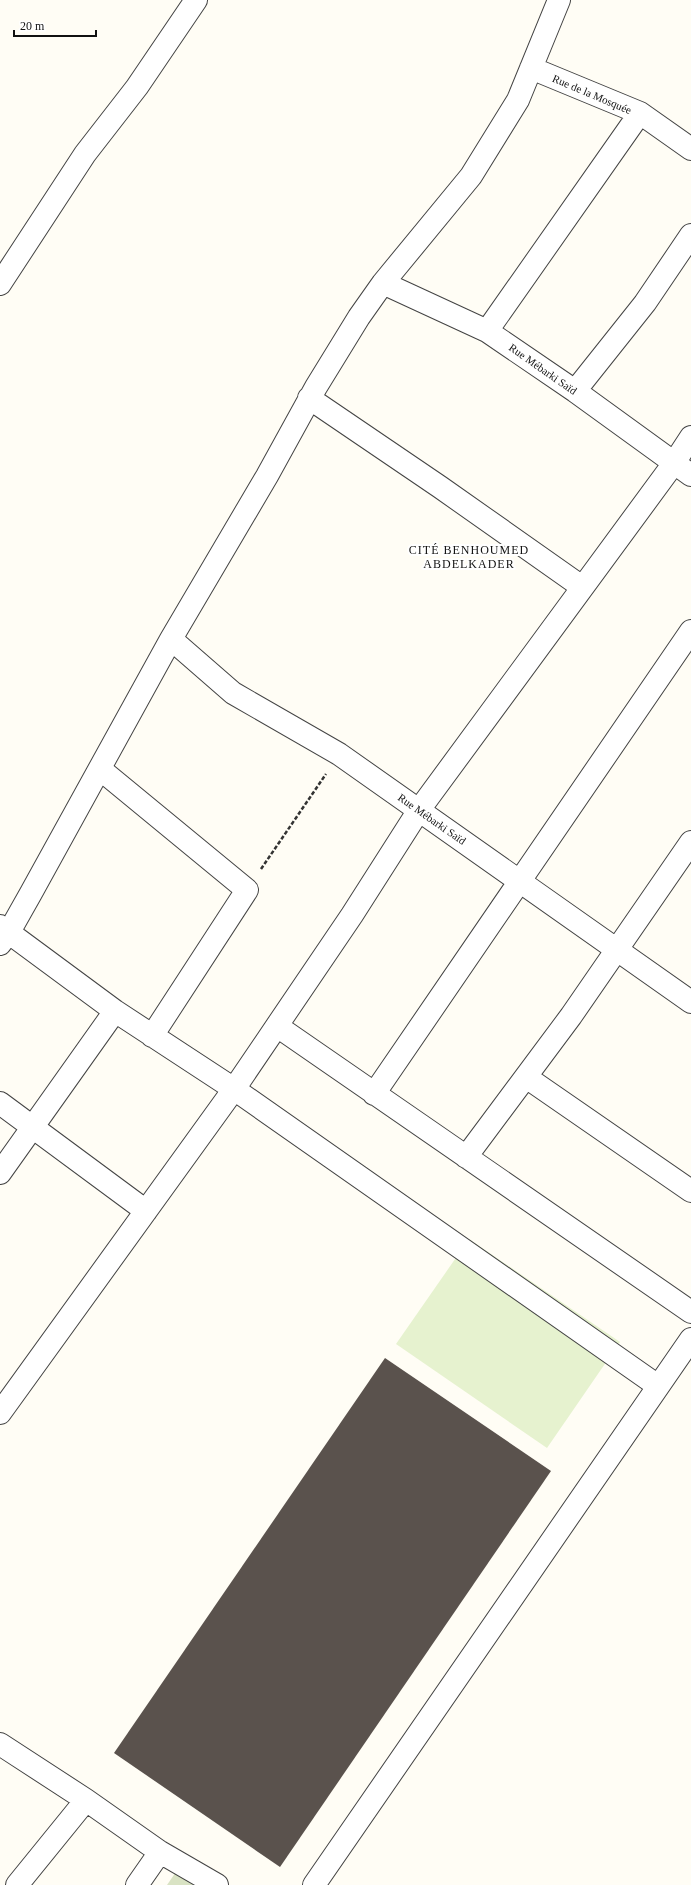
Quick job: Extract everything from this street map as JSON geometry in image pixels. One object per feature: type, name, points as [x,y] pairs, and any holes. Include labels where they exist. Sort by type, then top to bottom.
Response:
[{"type":"street","points":[[0,284],[85,154],[137,87],[196,0]]},
{"type":"street","points":[[559,0],[518,100],[471,176],[383,283],[358,317],[171,639],[100,769],[3,934],[152,1036],[234,1089],[658,1386]]},
{"type":"street","name":"Rue de la Mosquée","points":[[531,68],[640,113],[691,149]]},
{"type":"street","points":[[487,331],[640,113]]},
{"type":"street","points":[[575,391],[645,303],[691,235]]},
{"type":"street","name":"Rue Mébarki Saïd","points":[[383,283],[487,331],[575,391],[691,475]]},
{"type":"street","points":[[310,398],[582,587]]},
{"type":"street","points":[[0,1413],[234,1089],[352,915],[419,810],[674,463],[691,437]]},
{"type":"street","points":[[374,1094],[519,880],[691,631]]},
{"type":"street","name":"Rue Mébarki Saïd","points":[[171,639],[233,693],[339,754],[691,1002]]},
{"type":"street","points":[[100,769],[247,890],[152,1036]]},
{"type":"street","points":[[466,1157],[618,950],[691,842]]},
{"type":"street","points":[[0,1173],[115,1011]]},
{"type":"street","points":[[277,1026],[691,1312]]},
{"type":"street","points":[[526,1077],[691,1191]]},
{"type":"street","points":[[0,1103],[146,1211]]},
{"type":"street","points":[[314,1885],[691,1339]]},
{"type":"street","points":[[0,1744],[86,1800],[160,1852],[217,1885]]},
{"type":"street","points":[[17,1885],[86,1800]]},
{"type":"street","points":[[137,1885],[160,1852]]},
{"type":"path","points":[[247,890],[339,754]]},
{"type":"green space","points":[[469,1239],[620,1342],[547,1448],[396,1344]]},
{"type":"green space","points":[[180,1866],[209,1885],[167,1885]]},
{"type":"building","points":[[385,1358],[551,1471],[280,1867],[114,1753]]},
{"type":"district","name":"CITÉ BENHOUMED ABDELKADER","points":[[469,557]]}]
